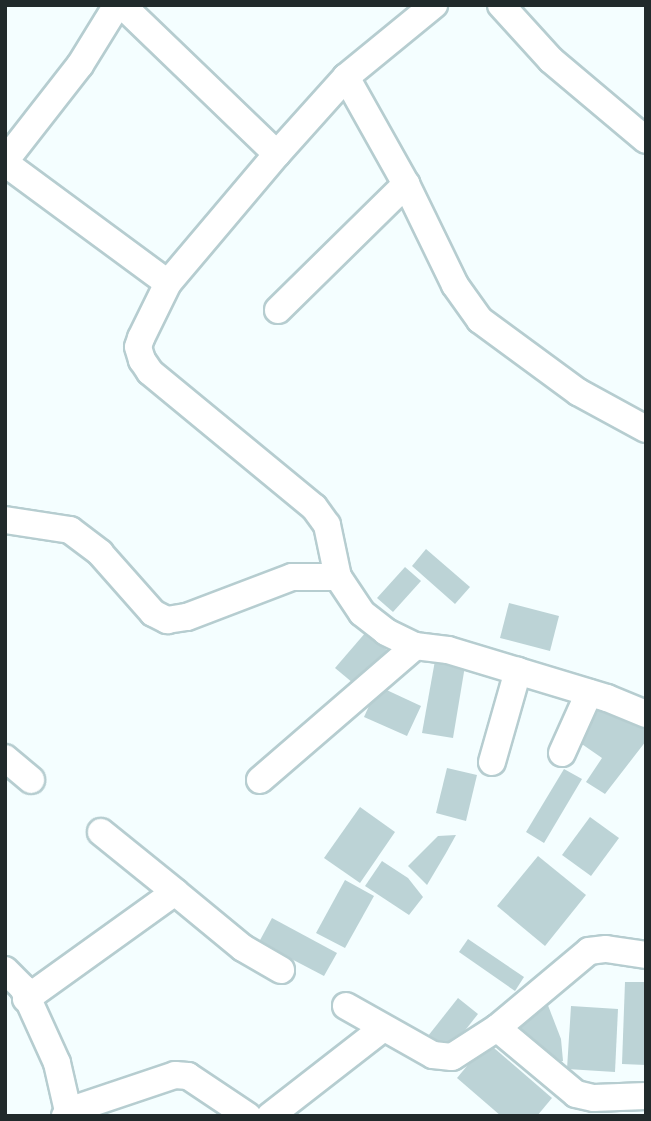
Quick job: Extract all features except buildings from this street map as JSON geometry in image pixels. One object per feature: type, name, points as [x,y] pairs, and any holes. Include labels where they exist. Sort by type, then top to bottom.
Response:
[{"type":"street","points":[[168,283],[5,162],[80,65],[119,5],[277,154]]},
{"type":"street","points":[[434,5],[346,77],[277,154],[168,283],[138,347],[150,372],[314,507],[327,525],[338,577],[362,614],[386,632],[415,646],[448,650],[589,693],[646,714]]},
{"type":"street","points":[[501,5],[551,60],[646,140]]},
{"type":"street","points":[[346,77],[405,184],[455,285],[480,320],[578,392],[646,429]]},
{"type":"street","points":[[278,310],[405,184]]},
{"type":"street","points":[[5,520],[69,530],[100,553],[153,613],[167,620],[187,617],[292,577],[338,577]]},
{"type":"street","points":[[260,780],[415,646]]},
{"type":"street","points":[[492,762],[518,671]]},
{"type":"street","points":[[562,753],[589,693]]},
{"type":"street","points":[[5,758],[31,780]]},
{"type":"street","points":[[101,832],[243,948],[281,970]]},
{"type":"street","points":[[26,999],[175,892]]},
{"type":"street","points":[[346,1006],[433,1055],[452,1057],[497,1028],[589,951],[606,949],[646,955]]},
{"type":"street","points":[[5,970],[23,988],[57,1063],[66,1113],[175,1075],[188,1076],[248,1116]]},
{"type":"street","points":[[270,1116],[383,1028]]},
{"type":"street","points":[[497,1028],[576,1094],[594,1098],[646,1096]]}]
